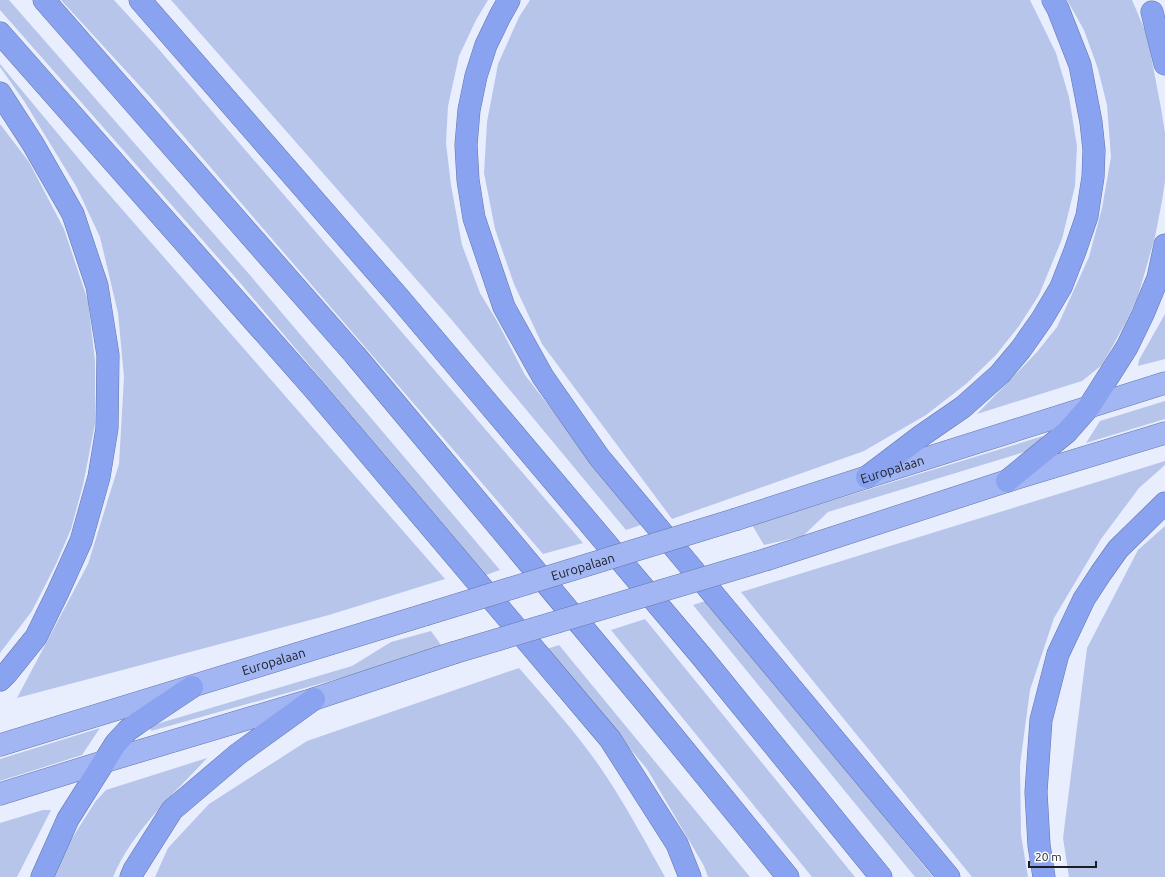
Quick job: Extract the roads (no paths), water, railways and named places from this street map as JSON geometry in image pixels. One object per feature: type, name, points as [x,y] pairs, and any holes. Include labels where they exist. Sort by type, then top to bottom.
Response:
[{"type":"highway","points":[[44,0],[355,355],[641,697],[788,877]]},
{"type":"highway","points":[[140,0],[412,312],[702,657],[881,877]]},
{"type":"highway","points":[[509,0],[486,45],[476,76],[469,110],[466,145],[468,180],[474,218],[504,307],[544,378],[599,457],[949,877]]},
{"type":"highway","points":[[867,477],[920,436],[963,407],[1000,374],[1021,349],[1042,319],[1064,280],[1087,216],[1093,177],[1094,150],[1091,122],[1080,65],[1053,0]]},
{"type":"highway","points":[[1148,6],[1165,31]]},
{"type":"highway","points":[[1148,6],[1165,64]]},
{"type":"highway","points":[[0,33],[314,389],[610,739],[677,844],[690,877]]},
{"type":"highway","points":[[0,93],[34,144],[73,214],[97,286],[108,355],[107,428],[99,477],[81,541],[36,637],[0,680]]},
{"type":"highway","points":[[1007,481],[1067,432],[1089,407],[1128,347],[1158,278],[1165,245]]},
{"type":"highway","name":"Europalaan","points":[[0,746],[737,519],[1165,383]]},
{"type":"highway","points":[[0,794],[314,699],[453,653],[768,559],[1007,481],[1165,433]]},
{"type":"highway","points":[[1044,877],[1039,845],[1036,792],[1041,720],[1058,654],[1084,599],[1118,549],[1165,503]]},
{"type":"highway","points":[[42,877],[68,819],[116,743],[128,730],[192,686]]},
{"type":"highway","points":[[131,877],[172,810],[238,754],[314,699]]}]
